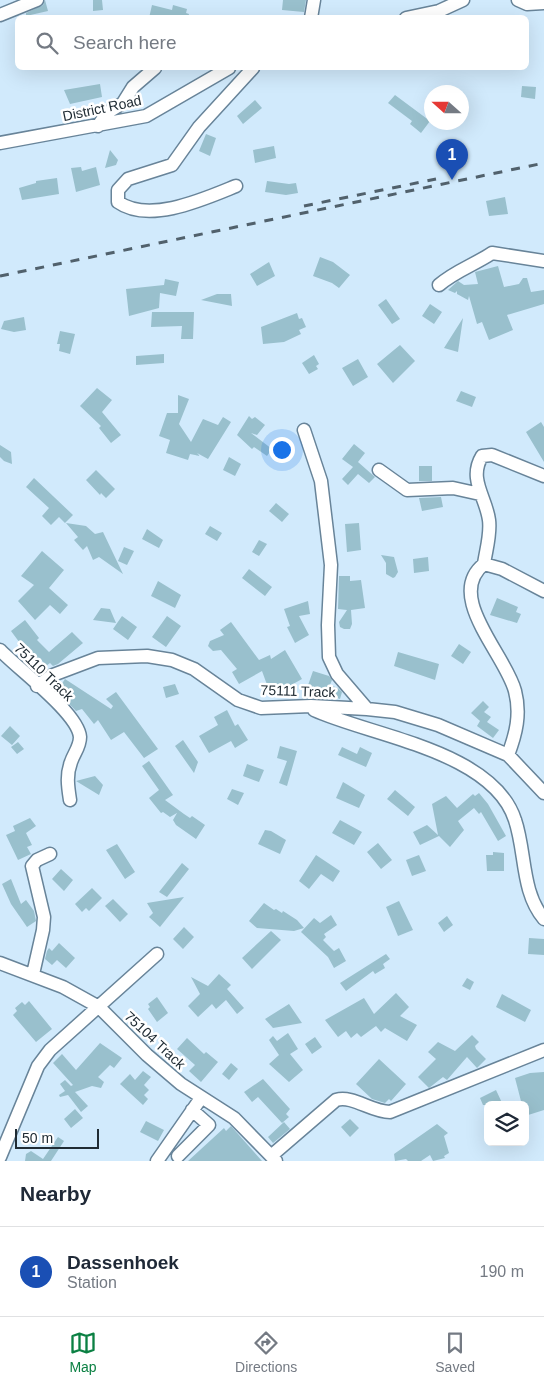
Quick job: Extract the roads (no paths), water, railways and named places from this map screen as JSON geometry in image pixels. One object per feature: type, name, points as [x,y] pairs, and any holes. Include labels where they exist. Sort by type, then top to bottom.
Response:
[{"type":"street","points":[[0,15],[37,0]]},
{"type":"street","points":[[312,15],[314,0]]},
{"type":"street","points":[[418,15],[439,10],[463,0]]},
{"type":"street","points":[[518,0],[527,4],[544,3]]},
{"type":"street","points":[[98,126],[107,113],[123,103],[133,87],[153,70]]},
{"type":"street","name":"District Road","points":[[0,143],[146,116],[226,70]]},
{"type":"street","points":[[236,186],[206,198],[159,210],[140,211],[127,208],[118,202],[118,190],[128,180],[172,165],[199,127],[251,70]]},
{"type":"street","points":[[439,285],[452,274],[492,253],[544,261]]},
{"type":"street","points":[[304,430],[321,482],[331,565],[328,652],[330,664],[366,709]]},
{"type":"street","points":[[544,476],[492,455],[482,456],[477,470],[477,485],[489,521],[484,564],[474,572],[471,581],[472,604],[476,616],[511,677],[516,693],[518,712],[516,733],[508,755],[544,793]]},
{"type":"street","points":[[379,470],[407,490],[453,488],[480,494]]},
{"type":"street","points":[[484,564],[502,569],[544,590]]},
{"type":"street","name":"75110 Track","points":[[0,650],[37,686],[56,700],[79,734],[79,745],[71,761],[67,778],[70,800]]},
{"type":"street","name":"75111 Track","points":[[37,686],[53,675],[98,658],[147,656],[172,660],[194,669],[238,700],[262,708],[311,706],[395,712],[422,719],[508,755]]},
{"type":"street","points":[[311,706],[314,710],[409,740],[479,775],[505,800],[515,820],[530,895],[544,919]]},
{"type":"street","points":[[33,974],[44,930],[44,918],[32,866],[37,860],[50,854]]},
{"type":"street","points":[[0,1157],[38,1066],[64,1035],[99,1007],[156,954]]},
{"type":"street","name":"75104 Track","points":[[0,963],[33,974],[75,993],[99,1007],[147,1055],[201,1098],[234,1118],[274,1158]]},
{"type":"street","points":[[274,1158],[336,1100],[346,1099],[372,1110],[390,1112],[544,1050]]},
{"type":"street","points":[[157,1161],[201,1098]]},
{"type":"street","points":[[178,1156],[209,1125],[192,1110]]},
{"type":"railway","points":[[0,276],[544,163]]},
{"type":"railway","points":[[304,206],[436,179]]},
{"type":"place","name":"Dassenhoek","points":[[452,180]]}]
